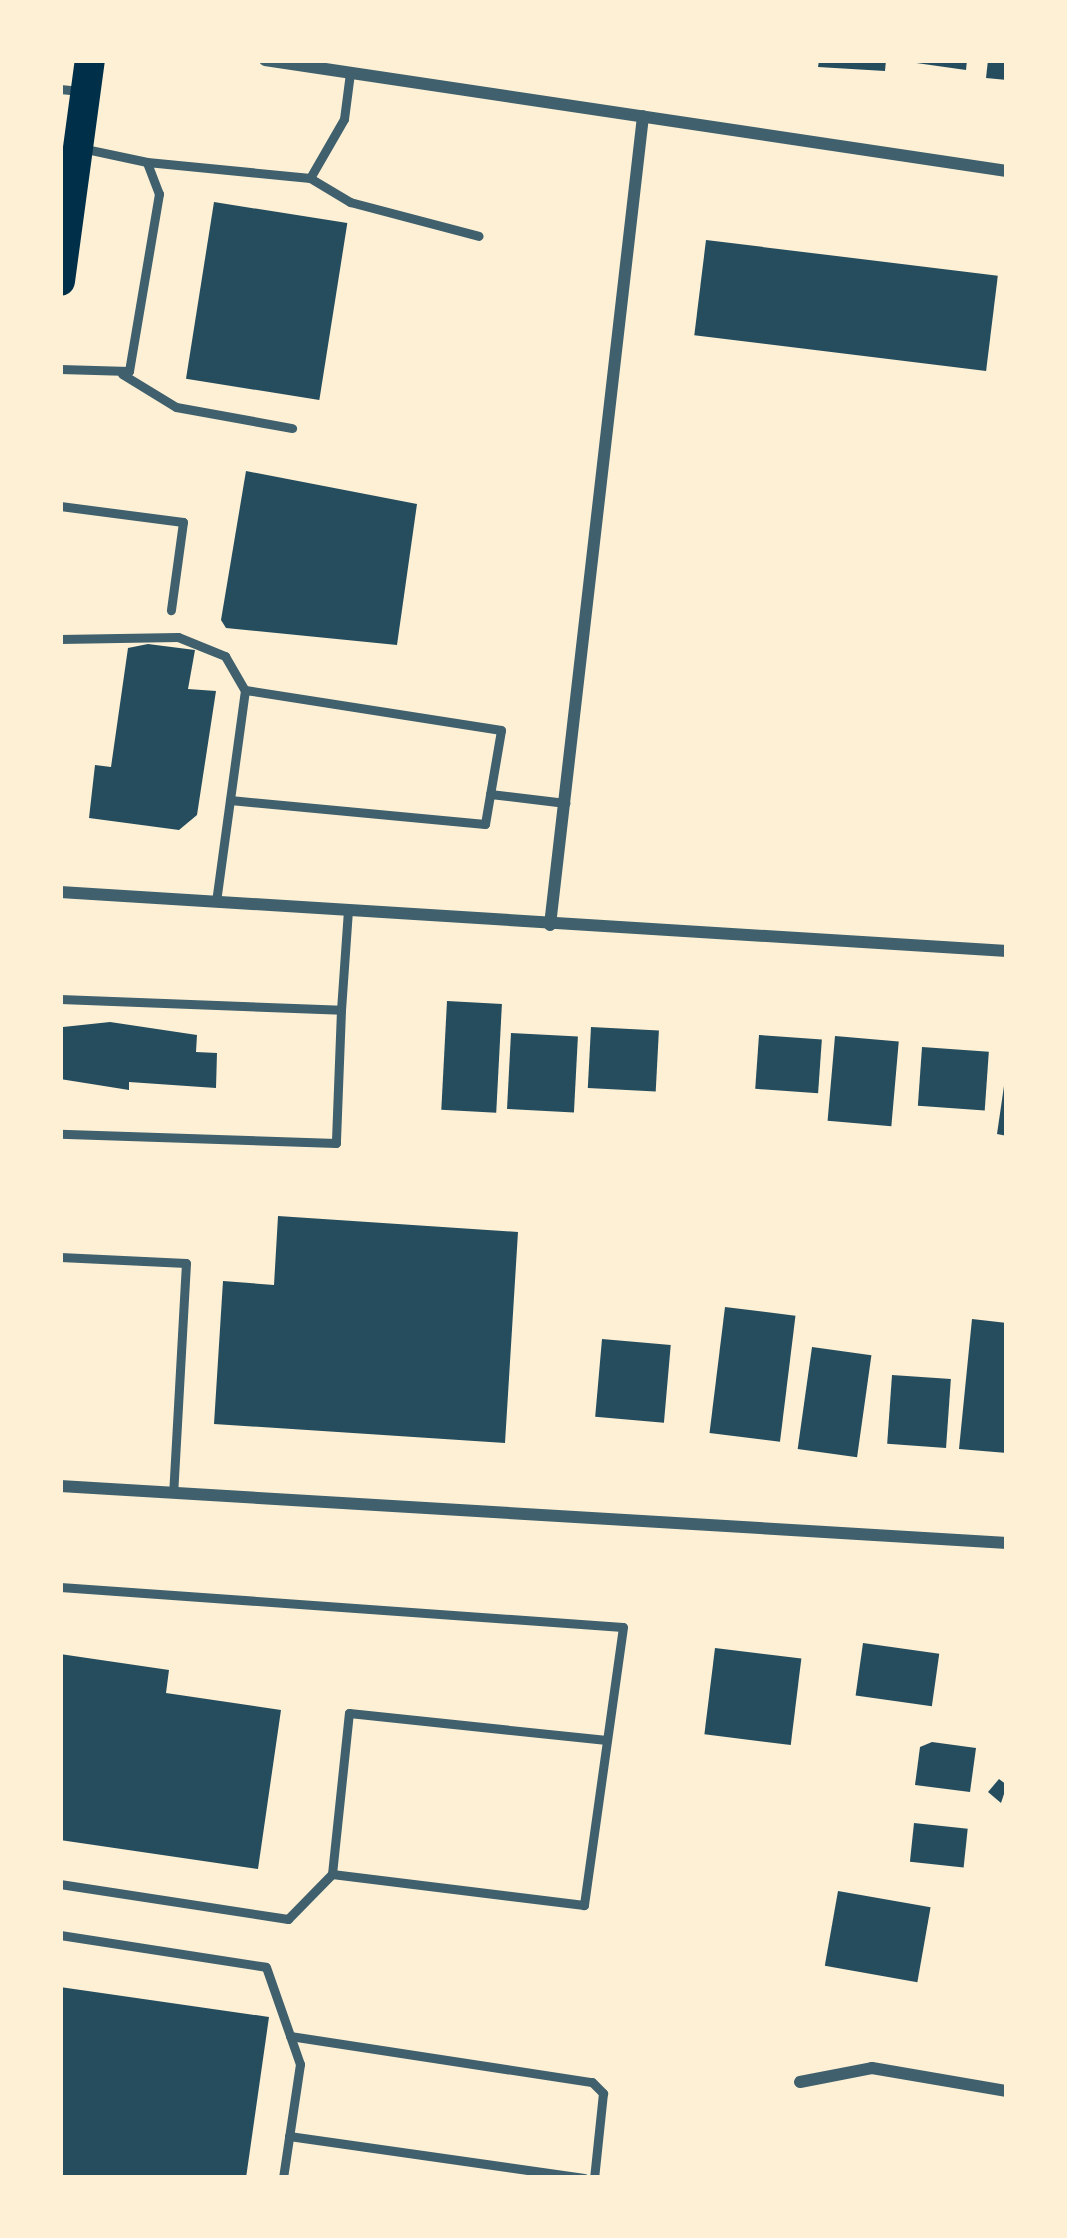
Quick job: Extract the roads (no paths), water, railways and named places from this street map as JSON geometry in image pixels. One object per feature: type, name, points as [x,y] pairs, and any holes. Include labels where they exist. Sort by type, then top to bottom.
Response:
[{"type":"main road","points":[[60,281],[77,147],[78,80]]},
{"type":"street","points":[[265,60],[1007,171]]},
{"type":"street","points":[[550,925],[643,116]]},
{"type":"street","points":[[60,892],[1007,951]]},
{"type":"street","points":[[60,1486],[1007,1543]]},
{"type":"street","points":[[800,2081],[872,2068],[1007,2091]]},
{"type":"lane","points":[[310,178],[344,119],[350,73]]},
{"type":"lane","points":[[77,147],[147,162],[310,178],[350,202],[479,236]]},
{"type":"lane","points":[[122,374],[138,354],[159,194],[147,162]]},
{"type":"lane","points":[[60,369],[122,374],[176,407],[292,428]]},
{"type":"lane","points":[[60,506],[183,522],[171,610]]},
{"type":"lane","points":[[60,639],[178,637],[225,656],[245,690],[216,902]]},
{"type":"lane","points":[[230,800],[485,824],[502,730],[245,690]]},
{"type":"lane","points":[[490,794],[565,803]]},
{"type":"lane","points":[[60,1134],[336,1143],[348,910]]},
{"type":"lane","points":[[60,999],[341,1010]]},
{"type":"lane","points":[[60,1257],[186,1263],[172,1492]]},
{"type":"lane","points":[[60,1587],[622,1627],[584,1905],[332,1874]]},
{"type":"lane","points":[[60,1884],[288,1919],[332,1874],[349,1713],[607,1740]]},
{"type":"lane","points":[[60,1936],[266,1966],[299,2064],[283,2178]]},
{"type":"lane","points":[[290,2036],[592,2082],[603,2093],[594,2178]]},
{"type":"lane","points":[[289,2136],[584,2178]]}]
